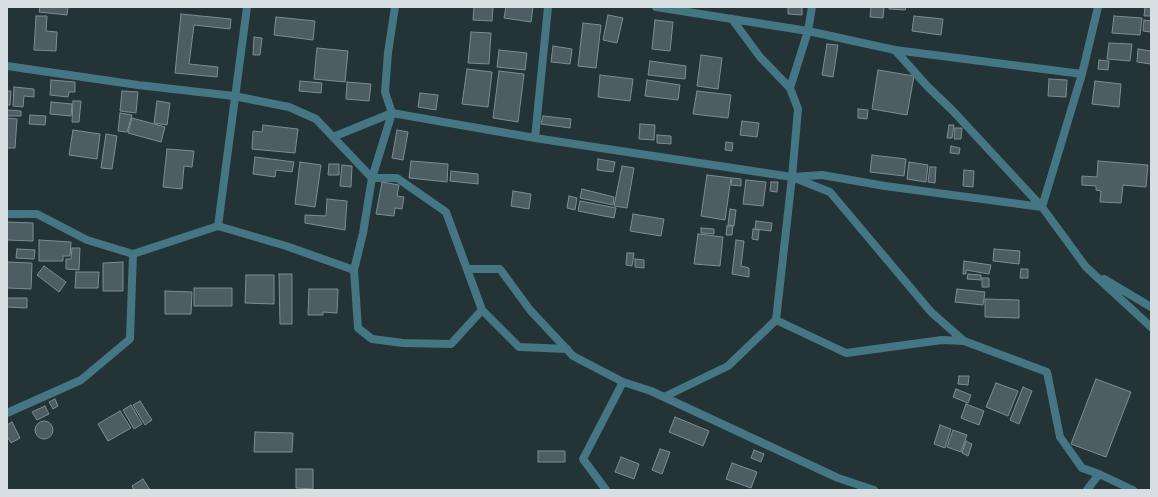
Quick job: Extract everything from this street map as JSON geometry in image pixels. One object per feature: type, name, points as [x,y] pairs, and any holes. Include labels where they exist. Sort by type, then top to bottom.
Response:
[{"type":"street","points":[[218,226],[234,96],[247,7]]},
{"type":"street","points":[[395,7],[388,53],[385,92],[392,113],[372,178],[363,233],[354,270],[358,328],[372,339],[402,343],[451,344],[482,310]]},
{"type":"street","points":[[535,138],[548,7]]},
{"type":"street","points":[[656,7],[808,31],[896,50],[1082,74]]},
{"type":"street","points":[[790,88],[808,31],[812,7]]},
{"type":"street","points":[[1042,207],[1082,74],[1098,7]]},
{"type":"street","points":[[664,397],[728,366],[776,320],[798,110],[790,88],[760,57],[732,19]]},
{"type":"street","points":[[896,50],[927,86],[953,111],[1042,207],[1086,267],[1151,327]]},
{"type":"street","points":[[7,66],[138,85],[234,96],[289,107],[316,119],[372,178],[397,178],[446,212],[482,310],[519,347],[566,349]]},
{"type":"street","points":[[333,137],[392,113],[535,138],[792,177],[822,175],[885,186],[1042,207]]},
{"type":"street","points":[[792,177],[830,192],[931,312],[964,341]]},
{"type":"street","points":[[7,214],[37,214],[87,240],[133,254],[218,226],[286,246],[354,270]]},
{"type":"street","points":[[7,414],[81,380],[130,339],[133,254]]},
{"type":"street","points":[[1086,267],[1151,307]]},
{"type":"street","points":[[468,269],[500,269],[530,310],[573,356],[622,382],[664,397],[838,478],[874,490]]},
{"type":"street","points":[[776,320],[846,353],[942,340],[964,341],[1047,372],[1060,437],[1082,468],[1099,474],[1133,490]]},
{"type":"street","points":[[606,490],[584,459],[622,382]]},
{"type":"street","points":[[1087,490],[1099,474]]},
{"type":"building","points":[[40,7],[68,7],[67,15],[39,12]]},
{"type":"building","points":[[474,7],[493,7],[492,21],[473,20]]},
{"type":"building","points":[[506,7],[533,7],[531,22],[504,18]]},
{"type":"building","points":[[788,7],[802,7],[802,15],[788,14]]},
{"type":"building","points":[[871,7],[884,7],[883,18],[870,17]]},
{"type":"building","points":[[889,7],[906,7],[905,10],[889,9]]},
{"type":"building","points":[[1145,7],[1151,7],[1151,16],[1144,16]]},
{"type":"building","points":[[181,14],[231,19],[230,29],[194,25],[189,64],[218,67],[217,77],[175,73]]},
{"type":"building","points":[[608,15],[623,18],[617,43],[603,40]]},
{"type":"building","points":[[36,16],[47,16],[46,31],[57,32],[56,51],[34,50]]},
{"type":"building","points":[[914,16],[943,19],[941,35],[912,31]]},
{"type":"building","points":[[1114,16],[1142,18],[1140,35],[1112,33]]},
{"type":"building","points":[[276,17],[315,21],[313,40],[274,35]]},
{"type":"building","points":[[655,20],[673,22],[670,51],[652,49]]},
{"type":"building","points":[[1144,20],[1151,21],[1151,32],[1143,31]]},
{"type":"building","points":[[583,23],[601,25],[596,68],[578,66]]},
{"type":"building","points":[[471,32],[491,33],[489,64],[468,63]]},
{"type":"building","points":[[254,37],[262,38],[260,55],[253,55]]},
{"type":"building","points":[[1109,43],[1132,44],[1130,61],[1107,59]]},
{"type":"building","points":[[827,44],[838,45],[833,77],[822,75]]},
{"type":"building","points":[[553,46],[572,49],[570,64],[551,62]]},
{"type":"building","points":[[317,48],[348,51],[345,82],[314,79]]},
{"type":"building","points":[[1138,49],[1151,51],[1151,64],[1137,62]]},
{"type":"building","points":[[499,50],[527,53],[525,70],[497,67]]},
{"type":"building","points":[[701,55],[722,58],[718,89],[697,86]]},
{"type":"building","points":[[1099,60],[1109,61],[1108,70],[1098,69]]},
{"type":"building","points":[[650,61],[686,66],[685,79],[648,75]]},
{"type":"building","points":[[467,69],[492,72],[488,107],[462,104]]},
{"type":"building","points":[[878,70],[914,76],[907,115],[872,109]]},
{"type":"building","points":[[499,71],[524,74],[518,122],[493,118]]},
{"type":"building","points":[[600,75],[633,79],[630,101],[598,97]]},
{"type":"building","points":[[1049,79],[1067,80],[1066,97],[1048,96]]},
{"type":"building","points":[[51,80],[75,82],[75,92],[69,92],[68,97],[50,95]]},
{"type":"building","points":[[647,80],[680,85],[678,100],[645,96]]},
{"type":"building","points":[[300,81],[322,83],[321,93],[299,91]]},
{"type":"building","points":[[1095,81],[1121,84],[1119,107],[1092,104]]},
{"type":"building","points":[[347,82],[371,84],[369,101],[346,99]]},
{"type":"building","points":[[14,87],[34,89],[34,97],[24,96],[23,107],[13,106]]},
{"type":"building","points":[[7,91],[11,91],[10,105],[7,105]]},
{"type":"building","points":[[122,91],[138,92],[136,113],[120,111]]},
{"type":"building","points":[[697,91],[731,95],[728,118],[693,114]]},
{"type":"building","points":[[420,93],[438,95],[436,110],[418,107]]},
{"type":"building","points":[[73,101],[81,101],[79,122],[72,122]]},
{"type":"building","points":[[157,101],[170,103],[167,125],[154,123]]},
{"type":"building","points":[[51,102],[72,104],[71,116],[50,114]]},
{"type":"building","points":[[858,109],[868,110],[867,119],[858,118]]},
{"type":"building","points":[[7,110],[21,111],[21,116],[7,116]]},
{"type":"building","points":[[120,113],[132,115],[127,132],[118,131]]},
{"type":"building","points":[[30,115],[46,116],[45,125],[29,124]]},
{"type":"building","points":[[543,116],[571,119],[570,128],[541,124]]},
{"type":"building","points":[[7,118],[17,119],[15,148],[7,148]]},
{"type":"building","points":[[132,118],[165,127],[161,142],[128,133]]},
{"type":"building","points":[[742,121],[759,123],[757,137],[740,135]]},
{"type":"building","points":[[640,124],[655,125],[654,140],[639,139]]},
{"type":"building","points":[[263,125],[298,129],[295,153],[252,149],[253,131],[262,132]]},
{"type":"building","points":[[949,125],[954,125],[952,138],[947,138]]},
{"type":"building","points":[[955,128],[962,128],[961,139],[954,139]]},
{"type":"building","points":[[73,130],[100,134],[97,159],[69,155]]},
{"type":"building","points":[[397,130],[408,132],[403,160],[392,158]]},
{"type":"building","points":[[106,134],[117,136],[112,169],[101,168]]},
{"type":"building","points":[[657,135],[671,136],[671,144],[657,143]]},
{"type":"building","points":[[726,142],[733,143],[732,151],[725,150]]},
{"type":"building","points":[[951,146],[960,148],[959,154],[950,153]]},
{"type":"building","points":[[167,149],[194,151],[192,167],[184,166],[182,189],[163,187]]},
{"type":"building","points":[[872,155],[906,159],[904,176],[870,172]]},
{"type":"building","points":[[255,157],[294,162],[292,172],[276,170],[275,177],[253,174]]},
{"type":"building","points":[[598,159],[615,162],[613,172],[597,170]]},
{"type":"building","points":[[411,161],[448,164],[447,182],[409,178]]},
{"type":"building","points":[[1098,161],[1148,165],[1146,187],[1123,185],[1121,203],[1100,202],[1101,191],[1096,190],[1096,186],[1082,185],[1082,176],[1097,177]]},
{"type":"building","points":[[300,162],[321,165],[315,207],[295,204]]},
{"type":"building","points":[[909,162],[928,165],[926,182],[907,179]]},
{"type":"building","points":[[329,164],[339,164],[339,175],[328,175]]},
{"type":"building","points":[[342,165],[352,166],[351,187],[340,186]]},
{"type":"building","points":[[622,166],[634,168],[627,208],[614,206]]},
{"type":"building","points":[[930,167],[936,167],[935,183],[928,182]]},
{"type":"building","points":[[964,170],[974,171],[973,187],[963,186]]},
{"type":"building","points":[[451,171],[478,174],[478,184],[450,181]]},
{"type":"building","points":[[707,175],[731,178],[725,220],[701,216]]},
{"type":"building","points":[[732,178],[741,179],[741,186],[731,185]]},
{"type":"building","points":[[746,180],[766,182],[763,206],[743,204]]},
{"type":"building","points":[[382,182],[399,185],[397,196],[404,197],[402,209],[395,208],[394,216],[376,214]]},
{"type":"building","points":[[771,182],[778,182],[777,192],[770,191]]},
{"type":"building","points":[[582,189],[614,197],[613,205],[580,198]]},
{"type":"building","points":[[513,191],[531,194],[529,209],[511,206]]},
{"type":"building","points":[[569,196],[577,198],[575,210],[567,208]]},
{"type":"building","points":[[327,199],[347,201],[345,230],[305,223],[305,215],[326,216]]},
{"type":"building","points":[[580,201],[616,208],[614,218],[578,211]]},
{"type":"building","points":[[730,209],[736,210],[734,226],[728,225]]},
{"type":"building","points":[[633,214],[664,219],[661,236],[630,231]]},
{"type":"building","points":[[756,221],[772,223],[771,231],[755,229]]},
{"type":"building","points":[[7,222],[33,223],[33,241],[7,240]]},
{"type":"building","points":[[727,226],[733,226],[732,235],[726,235]]},
{"type":"building","points":[[701,228],[714,229],[714,234],[701,233]]},
{"type":"building","points":[[753,229],[759,230],[758,240],[752,239]]},
{"type":"building","points":[[698,234],[723,237],[720,266],[694,264]]},
{"type":"building","points":[[39,240],[71,242],[70,256],[63,256],[63,261],[39,261]]},
{"type":"building","points":[[736,240],[744,241],[741,266],[749,268],[749,277],[732,274]]},
{"type":"building","points":[[72,248],[80,248],[79,270],[66,269],[66,259],[71,259]]},
{"type":"building","points":[[17,249],[35,250],[34,259],[16,258]]},
{"type":"building","points":[[994,249],[1020,251],[1019,264],[993,261]]},
{"type":"building","points":[[627,253],[634,253],[632,266],[626,265]]},
{"type":"building","points":[[635,259],[644,260],[644,268],[635,267]]},
{"type":"building","points":[[964,261],[991,265],[989,274],[966,270],[966,274],[963,274]]},
{"type":"building","points":[[7,262],[32,263],[31,289],[7,288]]},
{"type":"building","points":[[123,262],[123,291],[103,291],[103,263]]},
{"type":"building","points":[[44,266],[66,282],[59,292],[37,275]]},
{"type":"building","points":[[1021,269],[1028,269],[1028,278],[1020,278]]},
{"type":"building","points":[[76,272],[99,272],[98,288],[75,288]]},
{"type":"building","points":[[279,274],[292,274],[292,324],[280,324]]},
{"type":"building","points":[[968,274],[981,275],[981,280],[967,279]]},
{"type":"building","points":[[246,275],[274,275],[274,304],[245,303]]},
{"type":"building","points":[[982,278],[989,278],[989,287],[982,287]]},
{"type":"building","points":[[194,288],[232,288],[232,306],[194,306]]},
{"type":"building","points":[[309,289],[338,289],[337,313],[323,312],[323,315],[308,315]]},
{"type":"building","points":[[957,289],[985,292],[983,305],[955,302]]},
{"type":"building","points":[[165,291],[192,292],[191,314],[165,314]]},
{"type":"building","points":[[7,298],[27,298],[27,308],[7,307]]},
{"type":"building","points":[[985,299],[1019,300],[1019,318],[985,317]]},
{"type":"building","points":[[959,376],[969,376],[968,385],[958,384]]},
{"type":"building","points":[[1096,379],[1131,392],[1106,457],[1071,444]]},
{"type":"building","points":[[996,383],[1018,391],[1008,416],[986,407]]},
{"type":"building","points":[[1023,387],[1032,391],[1019,424],[1010,420]]},
{"type":"building","points":[[956,389],[971,395],[968,403],[953,397]]},
{"type":"building","points":[[55,399],[58,406],[53,409],[49,402]]},
{"type":"building","points":[[140,401],[152,420],[145,425],[133,405]]},
{"type":"building","points":[[966,404],[984,411],[979,425],[961,418]]},
{"type":"building","points":[[131,405],[142,424],[134,429],[123,410]]},
{"type":"building","points":[[45,406],[49,414],[37,420],[32,412]]},
{"type":"building","points":[[120,411],[131,428],[108,441],[98,424]]},
{"type":"building","points":[[675,417],[709,431],[703,446],[669,432]]},
{"type":"building","points":[[44,421],[50,424],[53,430],[50,436],[44,439],[38,436],[35,430],[38,424]]},
{"type":"building","points":[[12,422],[20,438],[11,443],[7,436],[7,425]]},
{"type":"building","points":[[940,425],[951,429],[945,448],[934,444]]},
{"type":"building","points":[[953,430],[967,435],[961,452],[947,447]]},
{"type":"building","points":[[255,432],[293,433],[292,452],[254,452]]},
{"type":"building","points":[[966,441],[972,444],[968,456],[962,453]]},
{"type":"building","points":[[660,449],[670,452],[662,474],[652,470]]},
{"type":"building","points":[[754,450],[764,454],[761,462],[751,458]]},
{"type":"building","points":[[538,451],[565,451],[565,462],[538,462]]},
{"type":"building","points":[[621,457],[639,464],[634,479],[615,472]]},
{"type":"building","points":[[732,463],[757,472],[751,488],[726,479]]},
{"type":"building","points":[[296,469],[313,469],[313,489],[296,488]]},
{"type":"building","points":[[143,479],[150,490],[134,490],[132,486]]}]
